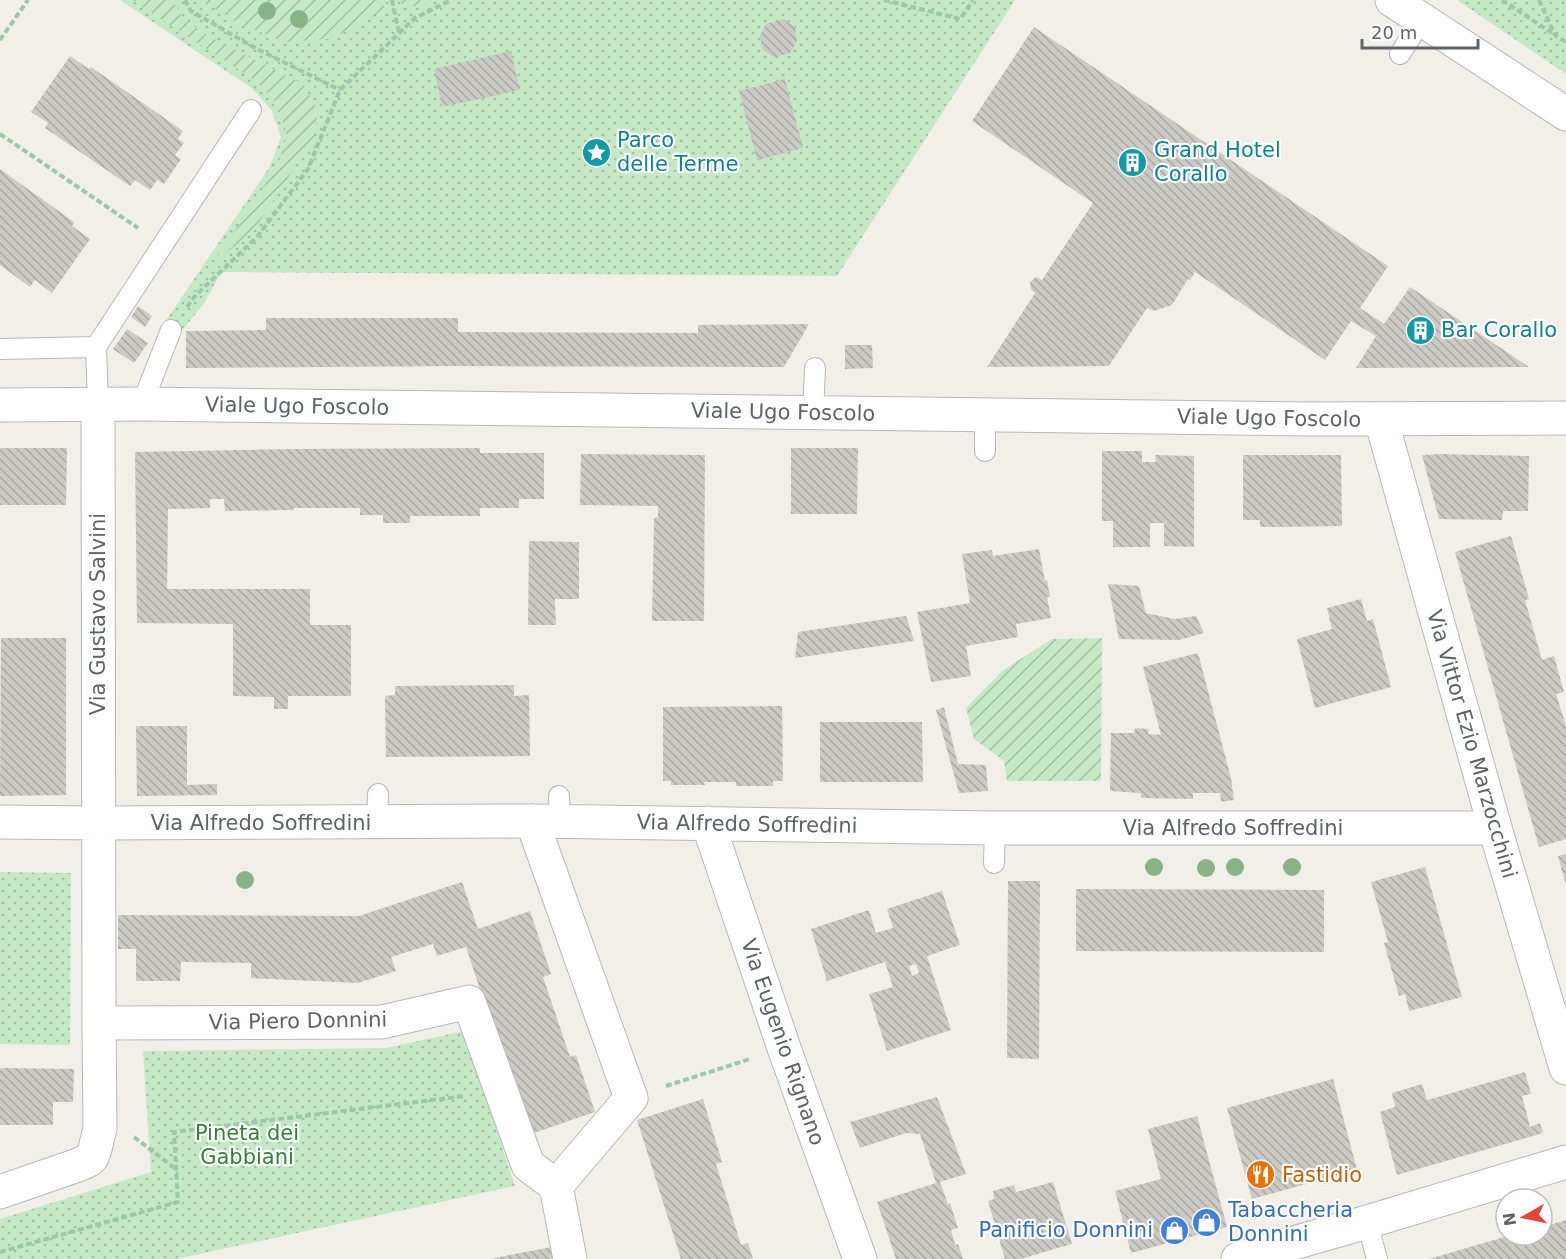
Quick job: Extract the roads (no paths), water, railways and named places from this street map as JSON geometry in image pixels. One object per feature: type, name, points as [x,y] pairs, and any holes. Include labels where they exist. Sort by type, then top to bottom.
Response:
[{"type":"street","points":[[1392,0],[1566,114]]},
{"type":"street","name":"Via Gustavo Salvini","points":[[98,404],[99,1023]]},
{"type":"street","name":"Viale Ugo Foscolo","points":[[0,405],[142,404],[1381,419],[1566,418]]},
{"type":"street","name":"Via Vittor Ezio Marzocchini","points":[[1381,419],[1495,828],[1566,1068]]},
{"type":"street","name":"Via Alfredo Soffredini","points":[[0,822],[98,823],[377,808],[550,812],[708,823],[995,828],[1495,828]]},
{"type":"street","points":[[550,812],[631,1098],[556,1186],[570,1259]]},
{"type":"street","name":"Via Eugenio Rignano","points":[[708,823],[784,1048],[860,1259]]},
{"type":"street","name":"Via Piero Donnini","points":[[99,1023],[382,1022],[469,1002],[528,1165],[556,1186]]},
{"type":"street","points":[[0,1192],[89,1160],[98,1140],[99,1023]]},
{"type":"street","points":[[1238,1259],[1566,1162]]},
{"type":"lane","points":[[1400,54],[1422,19]]},
{"type":"lane","points":[[98,404],[96,347],[251,110]]},
{"type":"lane","points":[[142,404],[171,330]]},
{"type":"lane","points":[[0,348],[96,347]]},
{"type":"lane","points":[[813,413],[815,368]]},
{"type":"lane","points":[[985,415],[985,450]]},
{"type":"lane","points":[[994,863],[995,828]]},
{"type":"lane","points":[[1367,1222],[1377,1259]]},
{"type":"place","name":"Parco delle Terme","points":[[596,152]]},
{"type":"place","name":"Grand Hotel Corallo","points":[[1133,162]]},
{"type":"place","name":"Bar Corallo","points":[[1420,330]]},
{"type":"place","name":"Fastidio","points":[[1261,1175]]},
{"type":"place","name":"Tabaccheria Donnini","points":[[1207,1222]]},
{"type":"place","name":"Panificio Donnini","points":[[1174,1230]]},
{"type":"park label","name":"Pineta dei Gabbiani","points":[[247,1145]]}]
